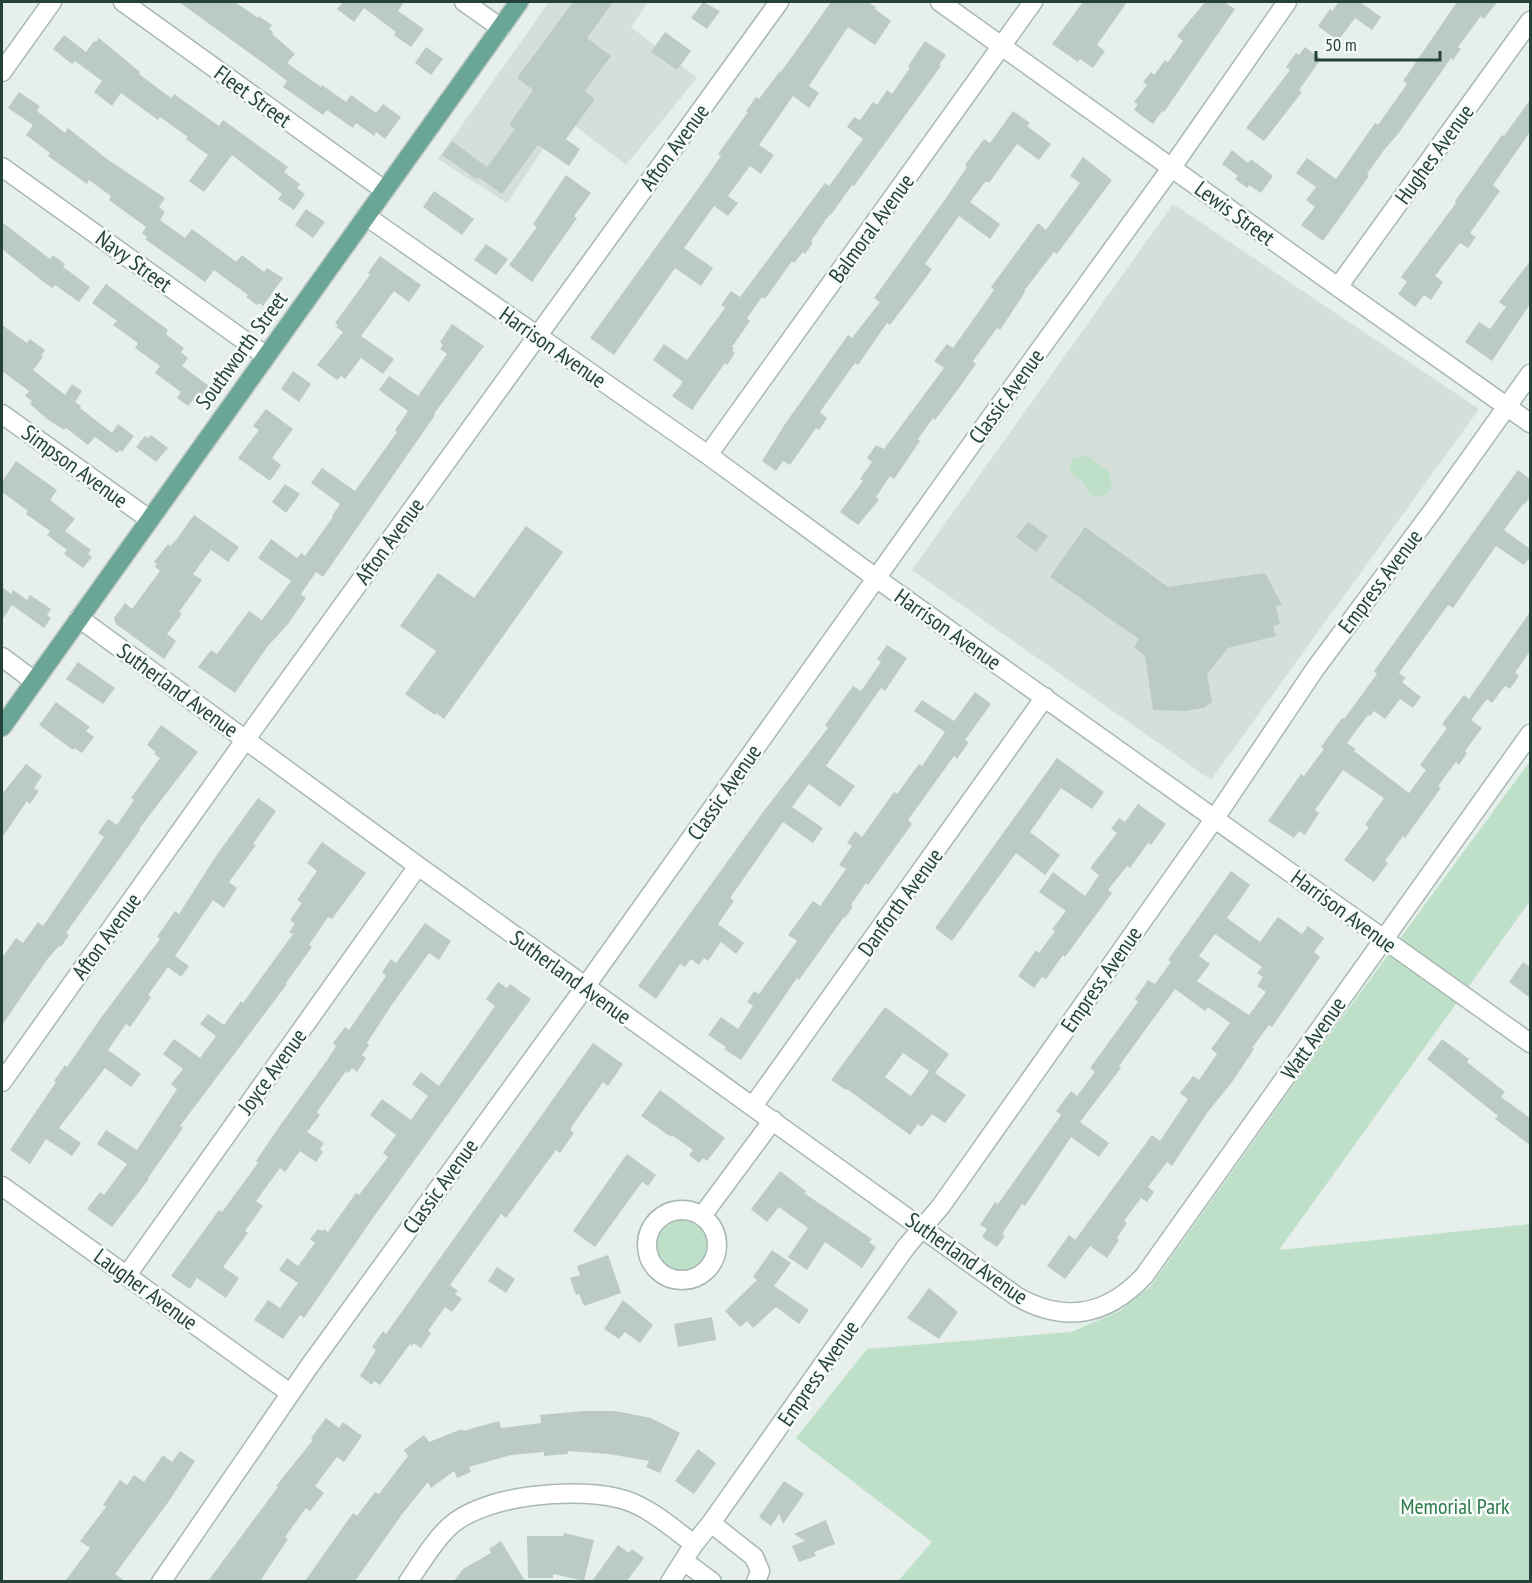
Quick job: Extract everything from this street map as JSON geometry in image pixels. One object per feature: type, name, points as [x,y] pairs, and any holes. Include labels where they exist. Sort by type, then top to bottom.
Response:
[{"type":"main road","name":"Southworth Street","points":[[2,727],[519,2]]},
{"type":"street","points":[[2,72],[52,2]]},
{"type":"street","name":"Fleet Street","points":[[123,2],[384,190]]},
{"type":"street","points":[[464,2],[501,28]]},
{"type":"street","name":"Afton Avenue","points":[[2,1082],[246,739],[779,2]]},
{"type":"street","name":"Lewis Street","points":[[940,2],[1530,423]]},
{"type":"street","name":"Balmoral Avenue","points":[[708,455],[1033,2]]},
{"type":"street","name":"Classic Avenue","points":[[161,1581],[291,1393],[585,987],[1172,167],[1287,2]]},
{"type":"street","name":"Hughes Avenue","points":[[1338,287],[1530,21]]},
{"type":"street","name":"Navy Street","points":[[2,167],[266,356]]},
{"type":"street","name":"Harrison Avenue","points":[[366,216],[708,455],[876,578],[1530,1042]]},
{"type":"street","name":"Empress Avenue","points":[[670,1581],[906,1247],[940,1206],[1215,818],[1315,669],[1431,513],[1530,374]]},
{"type":"street","name":"Simpson Avenue","points":[[2,414],[149,519]]},
{"type":"street","name":"Sutherland Avenue","points":[[79,618],[585,987],[923,1227],[1016,1296],[1048,1310],[1074,1313]]},
{"type":"street","points":[[2,657],[34,681]]},
{"type":"street","name":"Danforth Avenue","points":[[753,1106],[1046,698]]},
{"type":"street","name":"Watt Avenue","points":[[1074,1313],[1099,1308],[1118,1299],[1144,1276],[1530,734]]},
{"type":"street","name":"Joyce Avenue","points":[[127,1275],[418,866]]},
{"type":"street","points":[[702,1216],[773,1120]]},
{"type":"street","name":"Laugher Avenue","points":[[2,1186],[291,1393]]},
{"type":"street","points":[[408,1581],[450,1526],[477,1510],[511,1499],[576,1493],[625,1500],[660,1519],[694,1544]]},
{"type":"street","points":[[711,1523],[754,1557],[759,1571],[756,1581]]},
{"type":"street","points":[[684,1561],[712,1581]]},
{"type":"shaded area","points":[[549,2],[648,2],[631,27],[697,78],[626,165],[564,117],[507,203],[438,159]]},
{"type":"shaded area","points":[[1173,204],[1479,409],[1211,780],[912,570]]},
{"type":"green space","points":[[1088,456],[1109,472],[1112,487],[1107,494],[1093,497],[1071,471],[1069,466],[1074,458]]},
{"type":"green space","name":"Memorial Park","points":[[1530,761],[1530,901],[1279,1250],[1530,1224],[1530,1581],[898,1581],[932,1542],[796,1438],[867,1349],[1071,1332],[1120,1311],[1150,1287],[1325,1041]]},
{"type":"green space","points":[[677,1220],[687,1220],[700,1227],[707,1240],[707,1250],[700,1263],[687,1270],[677,1270],[668,1266],[661,1259],[657,1250],[657,1240],[661,1231],[668,1224]]},
{"type":"building","points":[[179,2],[235,2],[272,25],[269,29],[273,32],[272,34],[295,54],[287,63],[321,87],[322,85],[346,102],[351,95],[376,113],[383,104],[401,117],[385,139],[376,132],[374,136],[356,123],[353,128],[327,110],[323,115],[283,87],[287,81]]},
{"type":"building","points":[[343,2],[404,2],[398,11],[424,29],[411,47],[394,35],[396,32],[364,8],[354,22],[337,9]]},
{"type":"building","points":[[573,2],[613,2],[587,38],[611,56],[585,91],[595,99],[566,139],[580,149],[569,166],[538,145],[502,194],[442,155],[452,141],[487,167],[515,129],[509,125],[533,90],[517,78]]},
{"type":"building","points":[[703,2],[720,11],[707,29],[691,18]]},
{"type":"building","points":[[831,2],[868,2],[891,21],[875,45],[848,27],[809,86],[819,93],[809,108],[793,96],[759,145],[774,155],[761,174],[750,166],[728,196],[738,203],[728,216],[714,206],[684,248],[713,268],[701,286],[675,268],[614,355],[590,338],[721,156],[718,154],[756,97],[759,99],[781,72]]},
{"type":"building","points":[[1083,2],[1127,2],[1097,45],[1105,51],[1093,68],[1080,59],[1078,62],[1052,44]]},
{"type":"building","points":[[1205,2],[1224,2],[1235,9],[1164,112],[1162,111],[1153,124],[1134,110],[1138,104],[1134,102],[1147,85],[1143,82],[1151,72],[1154,75],[1165,60],[1168,62],[1183,41],[1177,36]]},
{"type":"building","points":[[1339,2],[1360,2],[1381,17],[1372,30],[1355,18],[1338,41],[1318,26],[1330,9],[1332,11]]},
{"type":"building","points":[[1457,2],[1497,2],[1484,19],[1481,16],[1458,47],[1461,49],[1453,60],[1451,58],[1398,134],[1384,150],[1367,174],[1369,176],[1323,241],[1301,225],[1315,207],[1306,200],[1316,187],[1296,173],[1307,158],[1336,179],[1375,123],[1378,125],[1407,84],[1403,81]]},
{"type":"building","points":[[665,32],[691,51],[677,70],[651,52]]},
{"type":"building","points":[[64,35],[86,52],[99,38],[140,72],[139,74],[167,95],[172,98],[174,94],[219,126],[223,120],[288,167],[284,172],[300,184],[297,188],[305,194],[294,210],[278,199],[282,194],[232,155],[204,192],[189,181],[208,155],[160,117],[158,120],[121,93],[112,106],[94,92],[102,81],[75,61],[72,64],[53,49]]},
{"type":"building","points":[[925,41],[946,55],[939,65],[941,66],[854,186],[852,185],[827,218],[805,254],[803,252],[794,263],[792,261],[765,299],[762,297],[747,318],[750,321],[732,347],[735,353],[727,365],[725,363],[692,410],[672,396],[683,382],[653,360],[664,344],[687,360],[725,308],[721,305],[731,291],[740,297],[825,183],[829,186],[863,139],[847,127],[854,117],[860,120],[873,102],[877,105],[887,90],[892,94]]},
{"type":"building","points":[[426,47],[443,59],[431,75],[415,63]]},
{"type":"building","points":[[1305,47],[1321,59],[1299,90],[1302,92],[1264,141],[1246,128],[1290,70],[1286,67],[1296,53],[1299,55]]},
{"type":"building","points":[[19,92],[40,106],[37,111],[65,133],[68,128],[107,159],[165,198],[159,207],[165,212],[160,220],[185,238],[192,229],[235,261],[242,255],[264,272],[267,268],[283,278],[263,306],[259,303],[257,305],[246,297],[248,295],[214,270],[205,282],[145,239],[147,237],[142,233],[146,227],[109,200],[111,196],[89,180],[87,184],[48,156],[50,153],[26,135],[33,125],[8,108]]},
{"type":"building","points":[[1530,100],[1530,132],[1493,185],[1500,191],[1470,233],[1476,237],[1468,248],[1460,243],[1435,276],[1443,282],[1431,300],[1424,295],[1415,307],[1398,294],[1407,282],[1401,277],[1456,203],[1455,201],[1502,135],[1504,136]]},
{"type":"building","points":[[1013,111],[1030,123],[1027,126],[1051,144],[1039,160],[1017,144],[989,183],[986,181],[970,202],[1000,224],[990,239],[959,216],[925,264],[932,269],[890,325],[887,323],[858,365],[855,363],[820,412],[827,418],[819,430],[816,428],[790,465],[783,461],[776,471],[762,461],[785,424],[848,335],[852,338],[880,302],[874,298],[946,198],[967,167],[965,165],[984,139],[990,143]]},
{"type":"building","points":[[1232,150],[1248,163],[1251,159],[1273,176],[1261,193],[1249,185],[1247,188],[1235,179],[1238,176],[1222,164]]},
{"type":"building","points":[[1083,157],[1112,180],[1057,254],[1054,252],[1024,291],[1000,330],[997,328],[973,361],[976,364],[959,388],[918,439],[920,441],[894,479],[890,476],[876,497],[879,500],[858,525],[840,512],[863,481],[860,479],[872,462],[867,458],[876,445],[884,449],[944,368],[934,361],[947,344],[953,348],[994,290],[991,287],[1038,223],[1046,230],[1080,183],[1070,176]]},
{"type":"building","points":[[566,175],[591,193],[574,216],[577,218],[532,282],[509,265],[537,227],[533,224]]},
{"type":"building","points":[[434,191],[474,219],[462,235],[423,207]]},
{"type":"building","points":[[306,209],[325,222],[313,238],[295,225]]},
{"type":"building","points":[[2,222],[50,259],[53,255],[65,264],[63,267],[90,287],[79,302],[55,285],[53,288],[45,283],[2,249]]},
{"type":"building","points":[[486,244],[508,259],[496,275],[474,260]]},
{"type":"building","points":[[380,256],[421,285],[409,302],[394,291],[361,336],[394,359],[383,374],[361,358],[345,379],[341,376],[337,380],[317,365],[343,332],[336,327],[338,325],[335,323],[370,275],[368,273]]},
{"type":"building","points":[[1530,261],[1530,304],[1492,361],[1465,342],[1479,322],[1490,329],[1506,307],[1499,302]]},
{"type":"building","points":[[106,284],[168,330],[166,333],[168,336],[184,348],[181,352],[188,358],[182,366],[209,386],[198,402],[194,399],[188,406],[177,398],[181,392],[155,373],[160,366],[135,348],[138,343],[113,325],[117,321],[92,303]]},
{"type":"building","points":[[452,324],[484,346],[434,414],[323,577],[316,572],[301,594],[306,598],[288,624],[267,647],[235,693],[198,667],[211,650],[217,654],[249,611],[262,620],[291,581],[258,558],[271,539],[297,558],[301,553],[305,556],[340,504],[311,483],[322,468],[355,491],[397,432],[395,430],[408,411],[379,390],[389,376],[418,396],[447,354],[440,349],[443,345],[440,342]]},
{"type":"building","points":[[2,325],[27,343],[30,339],[45,350],[41,356],[43,357],[33,370],[65,395],[72,384],[82,391],[75,402],[81,406],[80,408],[112,433],[118,424],[134,436],[122,452],[120,450],[117,453],[95,437],[88,445],[66,428],[64,430],[47,419],[30,404],[32,401],[25,396],[29,391],[2,371]]},
{"type":"building","points":[[293,371],[311,384],[299,402],[281,389]]},
{"type":"building","points":[[266,409],[293,429],[272,458],[281,465],[270,481],[238,458],[259,430],[253,426]]},
{"type":"building","points":[[151,435],[168,448],[156,462],[136,447],[145,436],[148,438]]},
{"type":"building","points":[[16,461],[57,490],[50,500],[75,519],[65,531],[91,550],[88,554],[92,557],[83,568],[64,554],[67,550],[47,535],[50,531],[26,514],[28,511],[2,492],[2,482]]},
{"type":"building","points":[[1518,470],[1530,479],[1530,497],[1504,530],[1530,549],[1530,557],[1524,565],[1496,546],[1453,608],[1448,605],[1399,673],[1406,678],[1402,682],[1421,697],[1413,708],[1400,699],[1385,719],[1374,711],[1370,716],[1368,715],[1347,743],[1356,749],[1354,751],[1409,793],[1426,770],[1420,765],[1447,728],[1442,724],[1464,695],[1469,699],[1530,612],[1530,651],[1515,673],[1519,676],[1510,689],[1505,686],[1492,703],[1487,699],[1471,720],[1482,728],[1465,751],[1467,753],[1459,765],[1456,762],[1438,786],[1441,788],[1405,838],[1403,836],[1385,861],[1388,863],[1374,882],[1344,860],[1369,827],[1365,825],[1384,798],[1343,770],[1315,810],[1319,813],[1305,835],[1299,831],[1294,838],[1268,821],[1301,774],[1304,776],[1324,749],[1321,747],[1377,674],[1374,671]]},
{"type":"building","points":[[285,484],[300,494],[286,513],[272,502]]},
{"type":"building","points":[[194,515],[239,547],[228,562],[211,550],[193,574],[202,580],[179,612],[182,614],[167,634],[176,641],[164,659],[116,624],[114,618],[125,603],[132,609],[160,571],[155,567],[157,564],[154,562],[168,544],[170,546],[176,540]]},
{"type":"building","points":[[1028,522],[1048,536],[1036,552],[1016,537]]},
{"type":"building","points":[[526,526],[563,552],[444,719],[436,713],[435,715],[405,694],[436,651],[400,626],[438,573],[474,598]]},
{"type":"building","points":[[1085,527],[1168,587],[1265,573],[1282,605],[1276,606],[1280,624],[1273,626],[1276,636],[1228,648],[1207,674],[1212,702],[1204,708],[1185,711],[1153,710],[1145,656],[1134,648],[1139,639],[1050,577]]},
{"type":"building","points":[[2,587],[11,594],[13,590],[27,600],[30,595],[51,609],[47,615],[51,618],[44,628],[12,605],[2,620]]},
{"type":"building","points":[[887,645],[907,658],[885,691],[881,688],[826,766],[855,786],[840,807],[809,784],[792,807],[823,828],[813,843],[783,822],[730,898],[734,901],[718,924],[744,943],[736,954],[721,942],[708,961],[704,958],[699,965],[691,959],[685,967],[680,964],[656,999],[638,986],[763,812],[828,728],[825,725],[853,686],[861,691],[881,662],[877,659]]},
{"type":"building","points":[[78,662],[115,688],[103,704],[66,679]]},
{"type":"building","points":[[975,692],[991,704],[965,740],[969,742],[957,759],[954,756],[908,820],[912,824],[868,885],[866,883],[851,905],[853,907],[799,980],[797,978],[741,1060],[724,1049],[726,1047],[708,1035],[721,1017],[738,1029],[753,1006],[747,1002],[754,991],[759,994],[797,941],[788,935],[813,901],[820,906],[846,869],[839,865],[852,846],[847,843],[855,831],[862,837],[894,792],[897,794],[919,764],[922,766],[945,732],[914,711],[922,700],[954,721]]},
{"type":"building","points":[[56,702],[90,727],[86,731],[94,737],[82,753],[74,748],[73,750],[39,725]]},
{"type":"building","points":[[161,725],[198,752],[139,829],[66,933],[69,935],[61,947],[59,946],[49,957],[2,1025],[2,958],[16,938],[23,943],[38,922],[43,926],[104,837],[98,833],[108,819],[117,825],[134,800],[131,798],[160,758],[147,745]]},
{"type":"building","points":[[1057,758],[1104,792],[1092,809],[1061,788],[1030,832],[1060,855],[1045,875],[1016,853],[952,941],[935,928]]},
{"type":"building","points":[[26,764],[42,776],[34,788],[39,791],[30,804],[27,801],[2,838],[2,794]]},
{"type":"building","points":[[258,798],[276,811],[253,844],[256,845],[229,882],[237,888],[224,908],[213,900],[175,956],[189,966],[181,977],[168,967],[148,995],[151,997],[138,1016],[130,1027],[126,1024],[108,1050],[141,1074],[131,1087],[105,1068],[59,1128],[81,1143],[72,1156],[46,1139],[30,1164],[10,1150],[65,1065],[67,1067],[160,939],[157,937],[175,911],[179,914],[216,856]]},
{"type":"building","points":[[1138,804],[1166,824],[1151,845],[1148,843],[1130,868],[1127,866],[1108,890],[1112,893],[1065,957],[1063,955],[1046,979],[1042,977],[1034,988],[1018,976],[1036,950],[1039,953],[1055,931],[1052,929],[1066,911],[1039,892],[1053,872],[1085,896],[1099,875],[1090,868],[1117,833],[1111,829],[1119,818],[1125,822]]},
{"type":"building","points":[[322,842],[366,873],[332,919],[328,917],[309,945],[312,947],[287,984],[180,1126],[183,1128],[149,1179],[112,1227],[87,1209],[100,1192],[104,1195],[127,1164],[97,1144],[106,1130],[137,1150],[177,1089],[171,1084],[183,1069],[163,1054],[174,1039],[200,1058],[216,1036],[200,1024],[208,1014],[224,1025],[241,1001],[243,1003],[293,934],[289,932],[295,924],[290,920],[302,903],[297,900],[317,871],[307,863]]},
{"type":"building","points":[[1231,871],[1250,885],[1227,918],[1260,942],[1278,917],[1302,934],[1308,926],[1324,938],[1314,952],[1320,957],[1272,1027],[1269,1025],[1252,1048],[1254,1049],[1232,1082],[1207,1113],[1172,1166],[1167,1162],[1148,1187],[1154,1192],[1147,1202],[1141,1198],[1124,1221],[1127,1223],[1107,1258],[1090,1246],[1065,1279],[1047,1266],[1069,1235],[1075,1240],[1152,1135],[1160,1141],[1188,1099],[1180,1093],[1193,1076],[1199,1080],[1217,1054],[1211,1049],[1230,1023],[1208,1007],[1205,1011],[1175,989],[1119,1066],[1121,1068],[1080,1122],[1109,1143],[1099,1157],[1071,1137],[1025,1206],[1022,1204],[1002,1234],[1005,1236],[997,1247],[982,1237],[987,1229],[980,1225],[995,1202],[998,1204],[1061,1115],[1056,1111],[1071,1091],[1077,1096],[1095,1072],[1090,1068],[1138,1002],[1135,999],[1148,980],[1155,984],[1171,962],[1168,960]],"holes":[[[1215,934],[1262,967],[1257,973],[1263,977],[1257,986],[1266,992],[1249,1015],[1197,981],[1210,964],[1199,956]]]},
{"type":"building","points":[[425,923],[451,941],[439,960],[429,953],[367,1043],[369,1045],[362,1055],[366,1058],[357,1072],[352,1068],[348,1073],[346,1071],[317,1112],[320,1115],[307,1132],[324,1143],[320,1149],[323,1152],[316,1162],[300,1151],[285,1172],[280,1168],[256,1201],[263,1206],[245,1231],[248,1233],[223,1267],[239,1278],[226,1298],[197,1278],[190,1289],[171,1276],[219,1210],[222,1212],[258,1163],[256,1161],[328,1059],[336,1046],[333,1043],[345,1027],[349,1030],[386,976],[382,972],[391,959],[396,963]]},
{"type":"building","points":[[1523,962],[1530,967],[1530,998],[1509,982]]},
{"type":"building","points":[[498,982],[507,988],[510,984],[531,999],[375,1215],[304,1318],[300,1315],[283,1339],[254,1320],[268,1300],[280,1308],[298,1283],[279,1270],[287,1258],[298,1266],[315,1243],[310,1239],[318,1229],[328,1232],[356,1193],[359,1195],[388,1157],[383,1153],[396,1135],[370,1115],[382,1099],[411,1120],[428,1096],[412,1084],[421,1072],[439,1086],[495,1006],[486,999]]},
{"type":"building","points":[[885,1007],[949,1054],[935,1073],[966,1095],[945,1123],[932,1114],[922,1127],[918,1124],[910,1135],[831,1080]],"holes":[[[903,1053],[929,1071],[911,1096],[885,1077]]]},
{"type":"building","points":[[1442,1039],[1469,1059],[1467,1062],[1505,1092],[1501,1097],[1530,1118],[1530,1145],[1495,1119],[1498,1116],[1427,1059]]},
{"type":"building","points":[[593,1043],[623,1064],[608,1086],[603,1082],[570,1130],[574,1133],[560,1153],[556,1150],[506,1218],[501,1214],[450,1285],[458,1291],[455,1294],[462,1299],[452,1312],[445,1307],[428,1331],[431,1333],[421,1348],[414,1343],[412,1346],[410,1344],[380,1385],[374,1381],[372,1385],[360,1376],[376,1350],[372,1347],[383,1331],[386,1334]]},
{"type":"building","points":[[660,1090],[725,1138],[707,1161],[703,1158],[699,1163],[689,1155],[693,1150],[641,1116]]},
{"type":"building","points":[[627,1154],[656,1175],[648,1186],[642,1182],[595,1247],[573,1231]]},
{"type":"building","points":[[780,1171],[806,1191],[804,1193],[872,1239],[869,1242],[876,1247],[862,1268],[825,1242],[807,1270],[788,1257],[808,1228],[779,1207],[767,1222],[751,1209]]},
{"type":"building","points":[[772,1250],[791,1263],[774,1286],[809,1310],[799,1324],[776,1307],[753,1328],[747,1321],[740,1327],[725,1311],[757,1280],[753,1277]]},
{"type":"building","points":[[608,1255],[621,1293],[584,1306],[579,1294],[576,1295],[570,1278],[580,1275],[577,1266]]},
{"type":"building","points":[[497,1267],[515,1279],[506,1293],[488,1281]]},
{"type":"building","points":[[929,1288],[958,1312],[939,1339],[907,1318]]},
{"type":"building","points":[[623,1300],[653,1325],[640,1343],[625,1332],[619,1339],[604,1329]]},
{"type":"building","points":[[712,1317],[716,1340],[678,1347],[674,1324]]},
{"type":"building","points":[[615,1411],[651,1418],[680,1433],[660,1473],[646,1467],[649,1461],[609,1454],[568,1451],[568,1454],[544,1456],[544,1452],[511,1455],[469,1467],[471,1472],[457,1478],[454,1471],[431,1488],[428,1482],[355,1581],[305,1581],[353,1513],[357,1516],[375,1492],[379,1494],[408,1456],[404,1450],[424,1435],[429,1442],[462,1429],[463,1431],[499,1421],[501,1428],[541,1423],[540,1415]]},
{"type":"building","points":[[326,1418],[339,1428],[343,1422],[362,1436],[344,1462],[337,1457],[315,1486],[324,1493],[310,1511],[306,1508],[285,1537],[288,1539],[260,1581],[208,1581],[278,1487],[276,1486],[313,1440],[311,1438]]},
{"type":"building","points":[[698,1449],[716,1463],[694,1494],[675,1481]]},
{"type":"building","points":[[180,1451],[195,1461],[169,1501],[115,1574],[125,1581],[65,1581],[90,1548],[80,1541],[106,1507],[103,1505],[120,1480],[127,1485],[134,1475],[144,1482],[163,1455],[172,1462]]},
{"type":"building","points":[[784,1481],[804,1494],[783,1524],[779,1514],[771,1526],[759,1517]]},
{"type":"building","points":[[826,1520],[835,1544],[814,1552],[816,1556],[799,1562],[792,1546],[805,1541],[794,1534]]},
{"type":"building","points":[[564,1533],[594,1540],[584,1581],[553,1574],[553,1578],[528,1578],[527,1536],[563,1536]]},
{"type":"building","points":[[501,1541],[525,1581],[454,1581],[463,1569],[491,1553],[489,1549]]},
{"type":"building","points":[[618,1545],[629,1553],[632,1549],[644,1558],[627,1581],[592,1581]]}]
